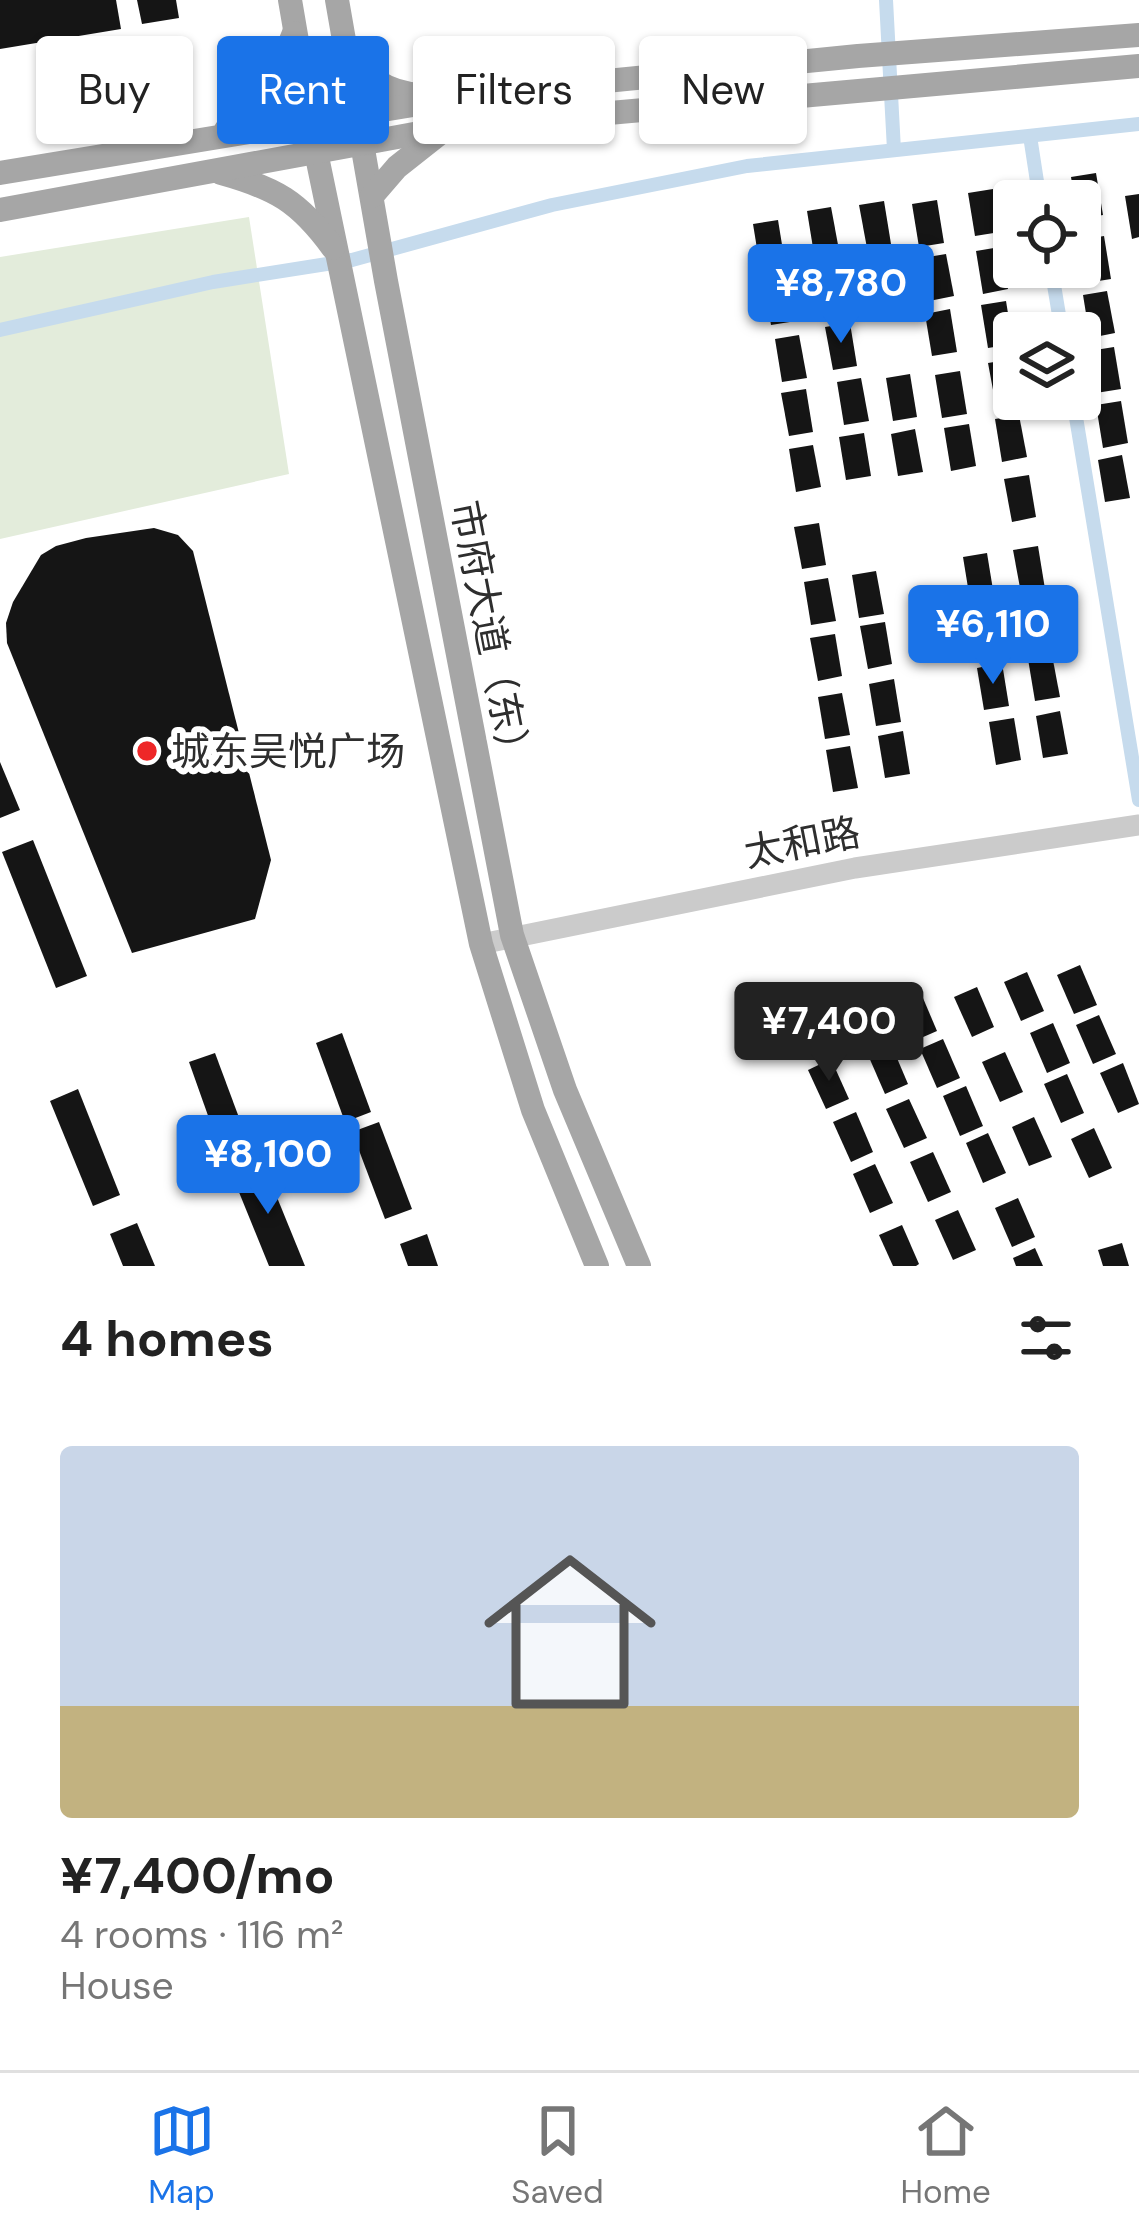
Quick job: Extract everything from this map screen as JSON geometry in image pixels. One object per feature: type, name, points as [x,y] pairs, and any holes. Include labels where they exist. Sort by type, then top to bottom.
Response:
[{"type":"main road","name":"市府大道（东）","points":[[290,0],[297,36]]},
{"type":"main road","name":"市府大道（东）","points":[[337,0],[343,36]]},
{"type":"main road","points":[[0,172],[216,136],[250,113],[296,31]]},
{"type":"main road","points":[[615,81],[1139,35]]},
{"type":"main road","points":[[615,113],[1139,66]]},
{"type":"main road","name":"市府大道（东）","points":[[315,144],[481,944],[533,1110],[597,1266]]},
{"type":"main road","points":[[0,210],[358,144]]},
{"type":"main road","name":"市府大道（东）","points":[[363,144],[512,935],[565,1090],[639,1266]]},
{"type":"main road","points":[[373,205],[397,167],[425,144]]},
{"type":"main road","points":[[213,171],[274,190],[295,202],[336,244]]},
{"type":"street","name":"太和路","points":[[481,944],[855,868],[1139,825]]},
{"type":"green space","points":[[249,217],[289,474],[0,539],[0,257]]},
{"type":"building","points":[[0,0],[116,0],[121,29],[36,36],[36,43],[0,49]]},
{"type":"building","points":[[137,0],[176,0],[179,18],[142,24]]},
{"type":"building","points":[[1096,173],[1097,180],[1072,180]]},
{"type":"building","points":[[993,189],[993,233],[975,236],[968,193]]},
{"type":"building","points":[[1139,194],[1139,237],[1132,239],[1125,196]]},
{"type":"building","points":[[937,200],[944,243],[919,247],[912,204]]},
{"type":"building","points":[[884,201],[891,244],[867,248],[859,205]]},
{"type":"building","points":[[831,207],[839,250],[814,254],[807,211]]},
{"type":"building","points":[[778,220],[785,263],[760,267],[753,224]]},
{"type":"building","points":[[1101,236],[1111,279],[1101,281]]},
{"type":"building","points":[[993,248],[993,288],[1008,289],[983,294],[976,251]]},
{"type":"building","points":[[946,254],[954,296],[929,301],[922,258]]},
{"type":"building","points":[[891,264],[899,307],[874,311],[867,268]]},
{"type":"building","points":[[839,266],[847,309],[822,313],[815,270]]},
{"type":"building","points":[[788,279],[796,321],[771,325],[764,283]]},
{"type":"building","points":[[1107,291],[1115,333],[1101,336],[1101,312],[1086,312],[1083,295]]},
{"type":"building","points":[[1006,301],[1008,312],[993,312],[993,347],[988,348],[981,305]]},
{"type":"building","points":[[950,309],[957,352],[932,356],[925,314]]},
{"type":"building","points":[[850,323],[857,366],[833,370],[825,327]]},
{"type":"building","points":[[799,335],[807,378],[782,382],[775,339]]},
{"type":"building","points":[[1114,347],[1121,389],[1101,392],[1101,349]]},
{"type":"building","points":[[960,371],[967,414],[942,418],[935,375]]},
{"type":"building","points":[[910,374],[917,417],[893,421],[886,378]]},
{"type":"building","points":[[861,378],[869,421],[844,425],[837,382]]},
{"type":"building","points":[[806,389],[813,432],[789,436],[781,393]]},
{"type":"building","points":[[1121,401],[1128,443],[1103,448],[1101,404]]},
{"type":"building","points":[[995,420],[1020,420],[1027,457],[1002,462]]},
{"type":"building","points":[[969,424],[976,466],[951,471],[944,428]]},
{"type":"building","points":[[915,429],[923,472],[898,476],[891,434]]},
{"type":"building","points":[[864,433],[871,476],[846,480],[839,437]]},
{"type":"building","points":[[813,445],[821,487],[796,492],[789,449]]},
{"type":"building","points":[[1122,455],[1130,498],[1105,502],[1098,460]]},
{"type":"building","points":[[1029,475],[1036,517],[1012,522],[1004,479]]},
{"type":"building","points":[[819,523],[826,565],[802,569],[794,527]]},
{"type":"building","name":"城东吴悦广场","points":[[154,528],[178,535],[193,551],[271,860],[255,919],[132,953],[7,643],[6,623],[41,555],[86,538]]},
{"type":"building","points":[[1038,546],[1045,589],[1021,593],[1013,550]]},
{"type":"building","points":[[987,553],[994,596],[970,600],[963,557]]},
{"type":"building","points":[[876,571],[884,614],[859,618],[852,575]]},
{"type":"building","points":[[828,578],[836,621],[811,625],[804,582]]},
{"type":"building","points":[[1044,600],[1051,642],[1026,647],[1019,604]]},
{"type":"building","points":[[998,607],[1006,650],[981,654],[974,612]]},
{"type":"building","points":[[885,622],[892,664],[868,669],[860,626]]},
{"type":"building","points":[[835,634],[842,676],[818,681],[810,638]]},
{"type":"building","points":[[1052,655],[1060,697],[1035,701],[1028,659]]},
{"type":"building","points":[[1002,663],[1009,706],[984,710],[977,668]]},
{"type":"building","points":[[894,679],[901,722],[876,726],[869,684]]},
{"type":"building","points":[[842,693],[850,735],[825,739],[818,697]]},
{"type":"building","points":[[1060,711],[1068,754],[1043,758],[1036,716]]},
{"type":"building","points":[[1014,718],[1021,760],[996,765],[989,722]]},
{"type":"building","points":[[903,731],[910,774],[885,778],[878,736]]},
{"type":"building","points":[[850,746],[858,788],[833,792],[826,750]]},
{"type":"building","points":[[0,762],[20,810],[0,818]]},
{"type":"building","points":[[33,840],[87,976],[56,988],[2,852]]},
{"type":"building","points":[[1080,965],[1097,1005],[1074,1014],[1057,975]]},
{"type":"building","points":[[1027,972],[1044,1011],[1021,1021],[1004,982]]},
{"type":"building","points":[[977,987],[994,1027],[972,1037],[954,997]]},
{"type":"building","points":[[920,991],[937,1031],[914,1041],[897,1001]]},
{"type":"building","points":[[869,995],[886,1034],[863,1044],[846,1005]]},
{"type":"building","points":[[813,1009],[831,1049],[808,1059],[791,1019]]},
{"type":"building","points":[[1099,1015],[1116,1054],[1093,1064],[1076,1025]]},
{"type":"building","points":[[1053,1023],[1070,1063],[1047,1073],[1030,1033]]},
{"type":"building","points":[[342,1033],[371,1112],[345,1122],[316,1043]]},
{"type":"building","points":[[943,1039],[960,1078],[937,1088],[920,1049]]},
{"type":"building","points":[[891,1044],[908,1084],[885,1094],[868,1055]]},
{"type":"building","points":[[1005,1052],[1023,1092],[1000,1102],[982,1062]]},
{"type":"building","points":[[215,1053],[244,1131],[217,1141],[189,1062]]},
{"type":"building","points":[[831,1059],[849,1099],[826,1109],[808,1070]]},
{"type":"building","points":[[1123,1063],[1139,1104],[1118,1113],[1100,1073]]},
{"type":"building","points":[[1067,1074],[1084,1113],[1061,1123],[1044,1084]]},
{"type":"building","points":[[966,1086],[983,1126],[960,1136],[943,1096]]},
{"type":"building","points":[[78,1089],[120,1195],[93,1206],[50,1101]]},
{"type":"building","points":[[909,1099],[927,1138],[904,1148],[886,1109]]},
{"type":"building","points":[[856,1112],[873,1152],[851,1162],[833,1122]]},
{"type":"building","points":[[1034,1117],[1052,1157],[1029,1166],[1012,1127]]},
{"type":"building","points":[[379,1122],[412,1209],[385,1219],[352,1132]]},
{"type":"building","points":[[1094,1128],[1112,1168],[1089,1178],[1071,1139]]},
{"type":"building","points":[[988,1133],[1006,1173],[983,1183],[966,1143]]},
{"type":"building","points":[[933,1152],[951,1192],[928,1202],[910,1162]]},
{"type":"building","points":[[263,1163],[305,1266],[269,1266],[232,1175]]},
{"type":"building","points":[[875,1164],[893,1203],[870,1213],[853,1174]]},
{"type":"building","points":[[1018,1198],[1035,1237],[1012,1247],[995,1208]]},
{"type":"building","points":[[958,1210],[976,1250],[953,1260],[935,1220]]},
{"type":"building","points":[[137,1223],[155,1266],[123,1266],[110,1234]]},
{"type":"building","points":[[902,1225],[916,1266],[893,1266],[879,1235]]},
{"type":"building","points":[[427,1234],[438,1266],[408,1266],[400,1244]]},
{"type":"building","points":[[1122,1243],[1129,1266],[1103,1266],[1098,1250]]},
{"type":"building","points":[[1035,1248],[1043,1266],[1016,1266],[1013,1258]]},
{"type":"waterway","points":[[886,0],[894,150]]},
{"type":"waterway","points":[[0,330],[213,282],[352,260],[552,205],[747,166],[1139,124]]},
{"type":"waterway","points":[[1030,136],[1037,180]]},
{"type":"waterway","points":[[1054,288],[1058,312]]},
{"type":"waterway","points":[[1076,420],[1139,800]]},
{"type":"place","name":"城东吴悦广场","points":[[147,751]]}]
